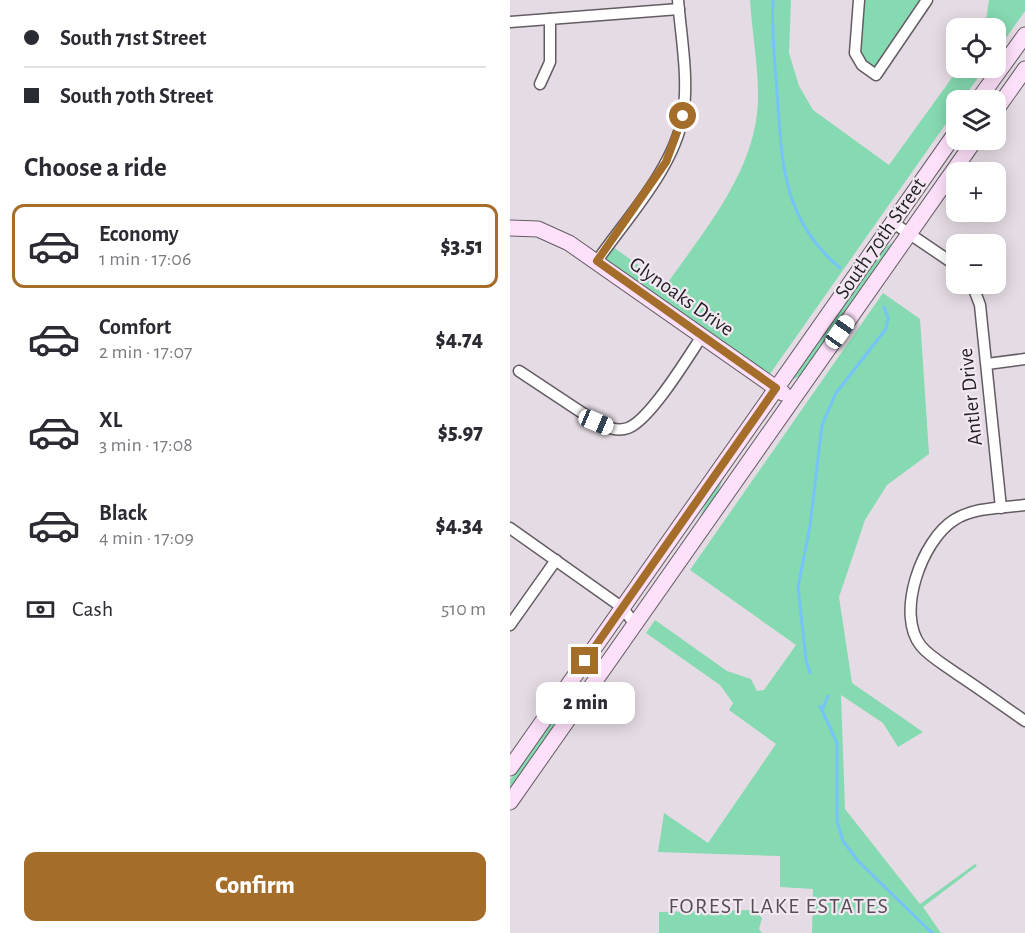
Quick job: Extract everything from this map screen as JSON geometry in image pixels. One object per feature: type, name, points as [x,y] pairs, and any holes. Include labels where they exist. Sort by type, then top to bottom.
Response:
[{"type":"main road","points":[[985,90],[1025,34]]},
{"type":"main road","points":[[1006,96],[1025,69]]},
{"type":"main road","name":"South 70th Street","points":[[510,768],[946,146]]},
{"type":"main road","name":"South 70th Street","points":[[510,802],[968,150]]},
{"type":"main road","name":"Glynoaks Drive","points":[[510,228],[538,229],[552,233],[597,261],[792,399]]},
{"type":"street","points":[[859,0],[855,53],[862,65],[876,75],[927,0]]},
{"type":"street","points":[[510,22],[679,4],[685,98],[679,132],[666,162],[597,261]]},
{"type":"street","points":[[540,84],[550,62],[550,19]]},
{"type":"street","points":[[892,222],[946,258]]},
{"type":"street","name":"Antler Drive","points":[[976,294],[981,305],[1001,508]]},
{"type":"street","points":[[519,371],[596,422],[616,429],[626,429],[641,419],[653,406],[702,336]]},
{"type":"street","points":[[987,364],[1025,359]]},
{"type":"street","points":[[1025,506],[963,514],[937,536],[911,594],[909,616],[915,636],[929,654],[1025,721]]},
{"type":"street","points":[[510,528],[639,618]]},
{"type":"street","points":[[510,626],[555,560]]},
{"type":"green space","points":[[750,0],[791,0],[789,53],[799,86],[813,110],[889,165],[952,78],[978,78],[969,90],[946,90],[946,124],[765,381],[597,261],[609,244],[666,285],[711,222],[738,176],[755,128],[758,102]]},
{"type":"green space","points":[[859,0],[927,0],[876,75],[858,60]]},
{"type":"green space","points":[[989,0],[1025,0],[1025,11],[1006,38],[1006,18],[986,18]]},
{"type":"green space","points":[[893,242],[802,374],[792,378],[881,251]]},
{"type":"green space","points":[[883,293],[920,319],[929,454],[887,485],[865,520],[839,597],[852,683],[923,732],[898,747],[883,723],[841,695],[845,809],[920,904],[975,864],[977,866],[923,907],[941,933],[812,933],[813,889],[780,887],[780,856],[658,852],[664,813],[708,843],[776,744],[729,710],[733,703],[720,685],[646,633],[655,620],[727,671],[751,679],[757,691],[764,690],[796,645],[690,570]]},
{"type":"green space","points":[[724,475],[717,495],[696,526],[707,500]]},
{"type":"green space","points":[[566,700],[550,735],[510,791],[510,780]]},
{"type":"green space","points":[[754,910],[762,918],[759,929],[762,933],[659,933],[659,912]]},
{"type":"waterway","points":[[773,0],[773,35],[781,143],[789,188],[806,230],[840,268]]},
{"type":"waterway","points":[[810,673],[806,660],[798,587],[810,526],[822,425],[836,393],[886,329],[888,318],[884,307]]},
{"type":"waterway","points":[[823,708],[828,696]]},
{"type":"waterway","points":[[820,706],[837,743],[837,821],[843,841],[858,861],[932,933]]},
{"type":"district","name":"FOREST LAKE ESTATES","points":[[779,905]]},
{"type":"route","points":[[585,661],[776,388],[597,261],[666,162],[673,149],[683,116]]}]
